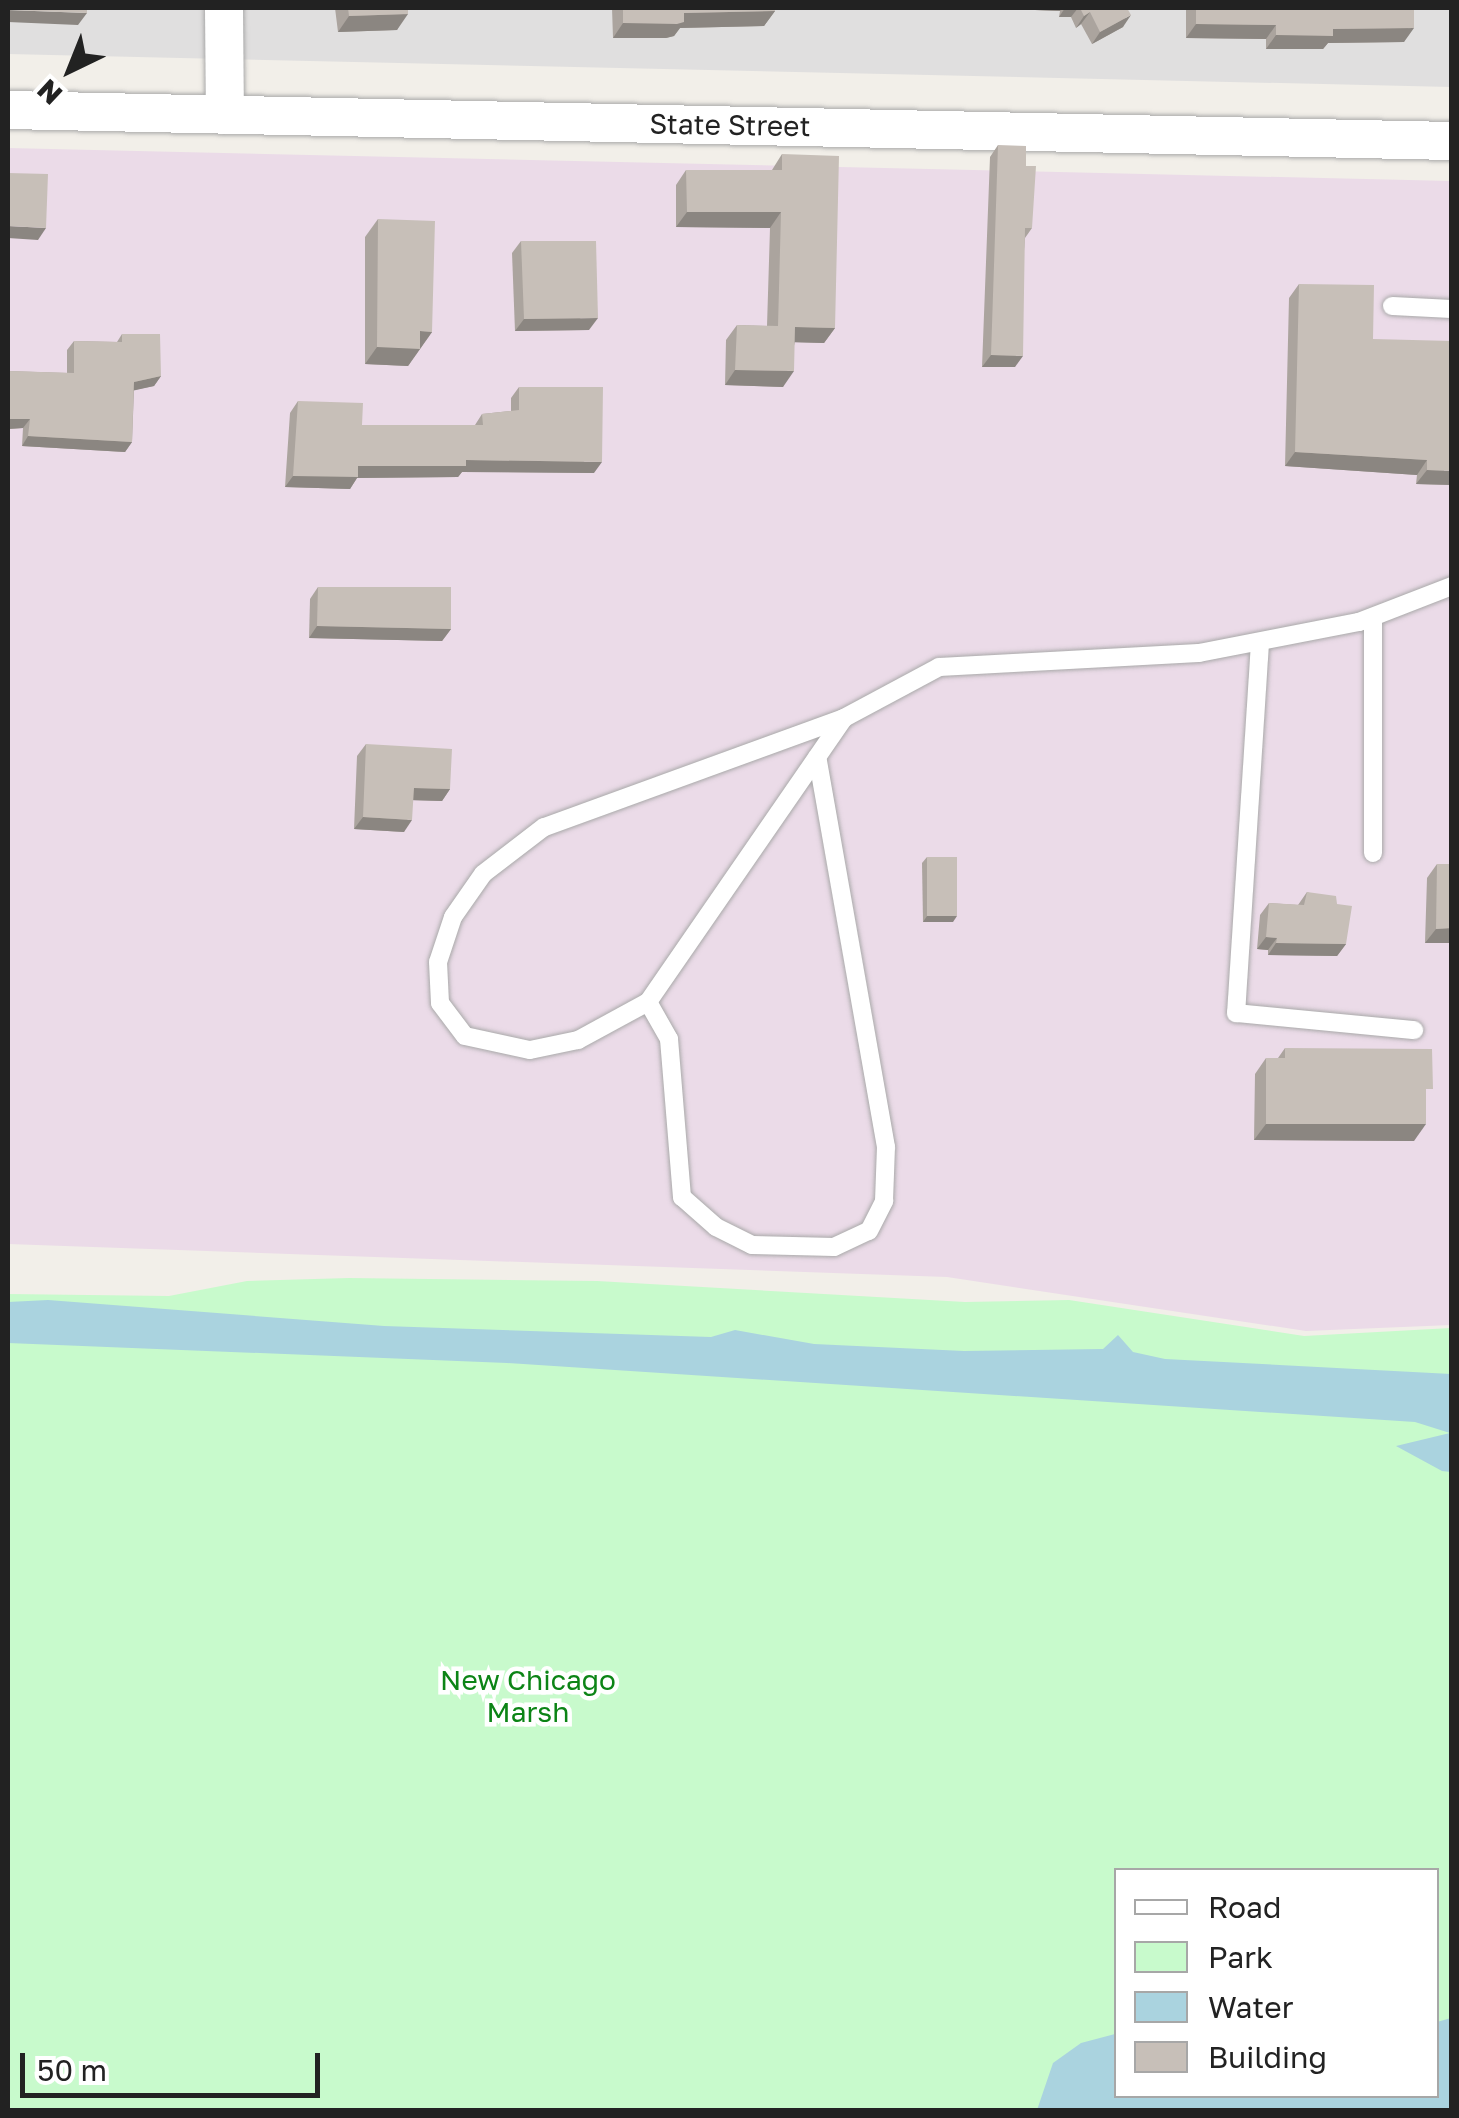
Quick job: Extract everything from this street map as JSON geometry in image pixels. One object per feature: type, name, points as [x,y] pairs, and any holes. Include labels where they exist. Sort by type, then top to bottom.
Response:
[{"type":"street","points":[[224,8],[225,115]]},
{"type":"street","name":"State Street","points":[[8,110],[1452,141]]},
{"type":"lane","points":[[1392,306],[1452,309]]},
{"type":"lane","points":[[844,718],[648,1002],[578,1040],[530,1050],[465,1036],[440,1003],[438,962],[453,918],[482,874],[544,827],[844,718],[939,667],[1199,654],[1373,617],[1452,586]]},
{"type":"lane","points":[[1373,617],[1373,853]]},
{"type":"lane","points":[[1260,643],[1236,1013],[1414,1030]]},
{"type":"lane","points":[[648,1002],[669,1039],[682,1197],[716,1227],[752,1245],[834,1247],[869,1231],[884,1201],[886,1147],[817,757]]},
{"type":"shaded area","points":[[8,8],[1452,8],[1451,87],[8,54]]},
{"type":"shaded area","points":[[8,148],[1451,181],[1451,1325],[1306,1331],[947,1277],[8,1244]]},
{"type":"green space","name":"New Chicago Marsh","points":[[247,1281],[597,1281],[965,1302],[1069,1300],[1304,1336],[1451,1328],[1451,2110],[8,2110],[8,1294],[169,1296]]},
{"type":"water","points":[[48,1300],[384,1326],[711,1337],[735,1330],[814,1344],[964,1351],[1103,1349],[1118,1335],[1133,1352],[1165,1359],[1451,1374],[1451,1472],[1396,1446],[1450,1433],[1415,1422],[507,1363],[8,1343],[8,1302]]},
{"type":"water","points":[[1451,2018],[1451,2110],[1037,2110],[1053,2063],[1081,2043],[1114,2034],[1114,2098],[1439,2098],[1439,2021]]},
{"type":"building","points":[[87,8],[87,13],[8,10]]},
{"type":"building","points":[[348,8],[408,8],[408,14],[349,16]]},
{"type":"building","points":[[623,8],[775,11],[684,13],[684,22],[677,24],[623,23]]},
{"type":"building","points":[[1080,8],[1127,8],[1131,15],[1100,32],[1090,12],[1084,16]]},
{"type":"building","points":[[1196,8],[1414,8],[1414,28],[1333,29],[1333,36],[1276,35],[1276,25],[1196,24]]},
{"type":"building","points":[[998,145],[1026,146],[1026,166],[1036,166],[1032,228],[1025,228],[1023,356],[991,355]]},
{"type":"building","points":[[782,154],[839,156],[835,328],[795,327],[794,371],[735,370],[737,325],[778,326],[781,212],[687,212],[686,170],[782,170]]},
{"type":"building","points":[[8,173],[48,174],[46,228],[8,226]]},
{"type":"building","points":[[378,219],[435,221],[432,332],[420,331],[420,349],[377,347]]},
{"type":"building","points":[[521,241],[596,241],[598,318],[524,319]]},
{"type":"building","points":[[1299,284],[1374,285],[1373,339],[1452,341],[1452,471],[1427,470],[1427,460],[1295,452]]},
{"type":"building","points":[[122,334],[160,334],[161,376],[134,382],[132,442],[28,436],[30,419],[8,419],[8,371],[74,373],[74,341],[122,342]]},
{"type":"building","points":[[519,387],[603,387],[602,462],[466,460],[466,466],[358,466],[358,477],[293,476],[298,401],[363,403],[362,425],[483,425],[482,414],[519,410]]},
{"type":"building","points":[[318,587],[451,587],[451,629],[317,626]]},
{"type":"building","points":[[366,744],[452,749],[450,789],[414,788],[412,820],[363,817]]},
{"type":"building","points":[[927,857],[957,857],[957,916],[927,916]]},
{"type":"building","points":[[1437,864],[1452,864],[1452,928],[1436,929]]},
{"type":"building","points":[[1307,892],[1336,896],[1337,904],[1352,906],[1346,944],[1276,943],[1277,938],[1266,937],[1269,903],[1304,905]]},
{"type":"building","points":[[1285,1048],[1432,1049],[1433,1089],[1426,1089],[1426,1124],[1266,1124],[1266,1058],[1285,1058]]}]
